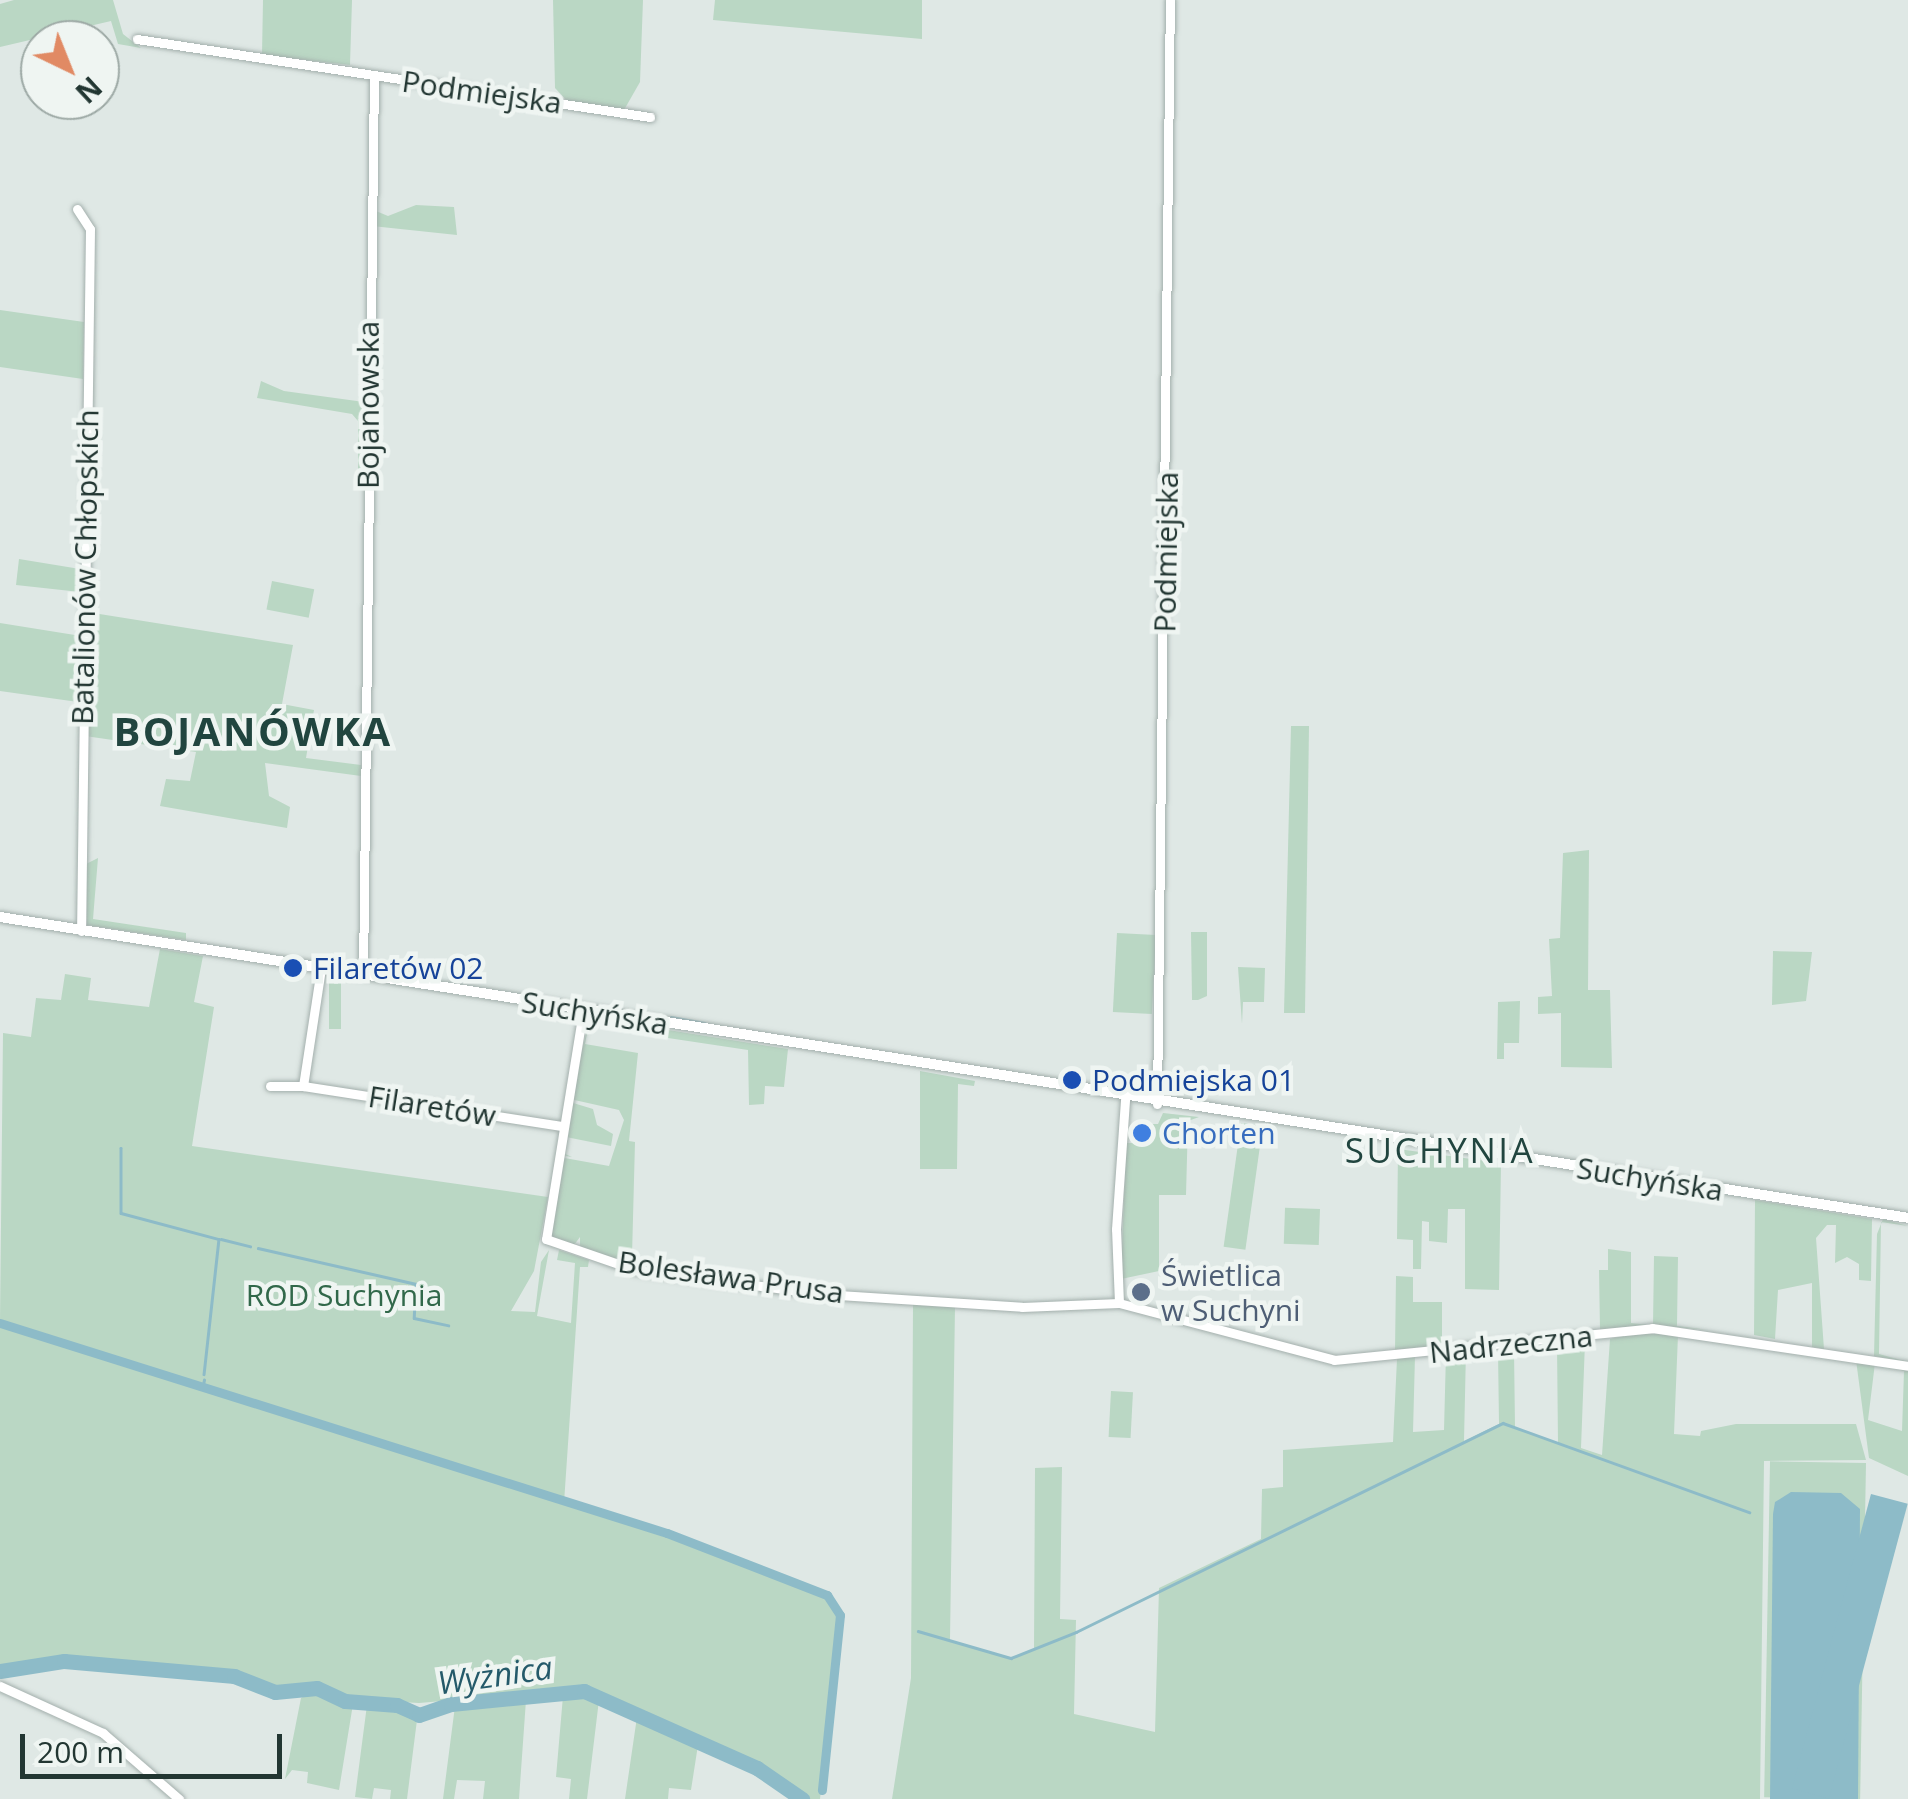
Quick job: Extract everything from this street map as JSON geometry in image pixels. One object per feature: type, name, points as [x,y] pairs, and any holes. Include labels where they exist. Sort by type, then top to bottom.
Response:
[{"type":"street","name":"Podmiejska","points":[[1158,1104],[1170,0]]},
{"type":"street","points":[[137,40],[374,76]]},
{"type":"street","name":"Podmiejska","points":[[374,76],[650,117]]},
{"type":"street","name":"Bojanowska","points":[[363,974],[374,76]]},
{"type":"street","name":"Batalionów Chłopskich","points":[[77,209],[90,229],[81,931]]},
{"type":"street","name":"Suchyńska","points":[[0,918],[1126,1099],[1908,1218]]},
{"type":"street","points":[[304,1086],[320,969]]},
{"type":"street","name":"Bolesława Prusa","points":[[583,1011],[560,1126],[547,1242],[636,1270],[913,1298]]},
{"type":"street","name":"Filaretów","points":[[270,1086],[304,1086],[560,1126]]},
{"type":"street","points":[[1120,1303],[1116,1229],[1126,1099]]},
{"type":"street","name":"Nadrzeczna","points":[[913,1298],[1064,1308],[1120,1303],[1334,1360],[1556,1343],[1652,1328],[1908,1366]]},
{"type":"street","points":[[0,1686],[104,1734],[179,1799]]},
{"type":"green space","points":[[14,0],[113,0],[119,20],[20,20],[20,42],[0,47],[0,4]]},
{"type":"green space","points":[[263,0],[352,0],[350,65],[262,55]]},
{"type":"green space","points":[[553,0],[643,0],[640,82],[624,110],[568,102],[555,88]]},
{"type":"green space","points":[[715,0],[922,0],[922,39],[713,20]]},
{"type":"green space","points":[[120,24],[123,34],[141,48],[120,44]]},
{"type":"green space","points":[[416,205],[454,207],[457,235],[372,226],[376,211],[388,216]]},
{"type":"green space","points":[[0,310],[84,322],[83,379],[0,367]]},
{"type":"green space","points":[[261,381],[284,391],[364,402],[364,471],[358,470],[358,421],[352,414],[257,398]]},
{"type":"green space","points":[[19,559],[80,569],[80,592],[16,585]]},
{"type":"green space","points":[[272,581],[314,589],[309,618],[266,609]]},
{"type":"green space","points":[[87,612],[293,645],[282,704],[314,710],[306,758],[361,765],[361,776],[265,763],[269,796],[290,807],[287,828],[160,806],[166,779],[190,781],[196,752],[85,736]]},
{"type":"green space","points":[[0,623],[81,636],[78,702],[0,691]]},
{"type":"green space","points":[[1291,726],[1309,726],[1305,1013],[1284,1013]]},
{"type":"green space","points":[[1589,850],[1588,990],[1610,990],[1612,1068],[1561,1067],[1561,1013],[1538,1014],[1538,997],[1552,996],[1549,939],[1560,938],[1563,853]]},
{"type":"green space","points":[[98,858],[93,919],[186,933],[186,940],[87,925],[86,864]]},
{"type":"green space","points":[[1191,932],[1207,932],[1207,996],[1198,1000],[1192,1000]]},
{"type":"green space","points":[[1117,933],[1156,935],[1152,1014],[1113,1012]]},
{"type":"green space","name":"ROD Suchynia","points":[[160,949],[203,956],[194,1002],[214,1007],[192,1146],[548,1197],[534,1271],[511,1311],[535,1312],[541,1262],[549,1250],[537,1316],[571,1323],[575,1263],[557,1260],[559,1250],[589,1260],[588,1267],[580,1267],[564,1503],[667,1533],[827,1595],[840,1615],[820,1799],[807,1799],[756,1764],[583,1689],[419,1703],[346,1699],[318,1686],[275,1690],[235,1674],[62,1659],[0,1666],[0,1326],[501,1481],[0,1321],[3,1033],[31,1037],[36,998],[61,1000],[65,974],[91,978],[88,1000],[149,1007]]},
{"type":"green space","points":[[1773,951],[1812,952],[1806,1001],[1772,1005]]},
{"type":"green space","points":[[1238,967],[1265,968],[1264,1002],[1243,1002],[1242,1024]]},
{"type":"green space","points":[[329,977],[341,977],[341,1029],[329,1029]]},
{"type":"green space","points":[[1520,1001],[1519,1043],[1504,1043],[1504,1059],[1497,1059],[1498,1002]]},
{"type":"green space","points":[[590,1018],[585,1044],[638,1053],[629,1141],[635,1142],[632,1256],[623,1262],[580,1250],[580,1237],[574,1245],[550,1238],[559,1157],[609,1166],[624,1120],[619,1110],[570,1099]]},
{"type":"green space","points":[[668,1030],[788,1049],[784,1087],[765,1086],[764,1104],[749,1105],[748,1050],[668,1038]]},
{"type":"green space","points":[[920,1071],[975,1081],[974,1086],[958,1084],[957,1169],[920,1169]]},
{"type":"green space","points":[[570,1102],[593,1109],[597,1125],[613,1134],[611,1146],[566,1137],[563,1153],[572,1157],[560,1155]]},
{"type":"green space","points":[[1163,1113],[1199,1117],[1188,1121],[1186,1195],[1159,1195],[1159,1271],[1121,1279],[1126,1143],[1148,1143],[1151,1124],[1158,1124]]},
{"type":"green space","points":[[1241,1123],[1263,1126],[1245,1250],[1224,1247]]},
{"type":"green space","points":[[1398,1149],[1501,1163],[1499,1290],[1465,1289],[1465,1209],[1448,1209],[1447,1243],[1429,1241],[1429,1222],[1422,1221],[1421,1269],[1413,1269],[1413,1240],[1397,1239]]},
{"type":"green space","points":[[1755,1200],[1872,1219],[1871,1281],[1859,1280],[1859,1264],[1847,1257],[1835,1263],[1836,1225],[1827,1225],[1816,1238],[1824,1349],[1812,1347],[1812,1283],[1778,1290],[1775,1339],[1754,1335]]},
{"type":"green space","points":[[1285,1208],[1320,1209],[1319,1245],[1284,1244]]},
{"type":"green space","points":[[1881,1224],[1879,1354],[1908,1362],[1874,1356],[1877,1234]]},
{"type":"green space","points":[[1608,1249],[1631,1252],[1631,1323],[1648,1325],[1600,1330],[1599,1270],[1608,1270]]},
{"type":"green space","points":[[1654,1256],[1678,1257],[1677,1326],[1709,1330],[1653,1325]]},
{"type":"green space","points":[[1396,1276],[1413,1277],[1413,1302],[1442,1302],[1442,1343],[1492,1340],[1395,1350]]},
{"type":"green space","points":[[913,1304],[955,1307],[950,1640],[1011,1658],[1034,1649],[1035,1468],[1062,1467],[1060,1619],[1076,1620],[1074,1714],[1155,1732],[1159,1588],[1261,1539],[1262,1489],[1283,1487],[1283,1450],[1393,1442],[1397,1359],[1415,1356],[1413,1432],[1444,1430],[1446,1353],[1466,1350],[1464,1441],[1499,1424],[1498,1351],[1514,1350],[1515,1427],[1558,1444],[1557,1345],[1585,1342],[1581,1448],[1602,1455],[1610,1339],[1635,1333],[1678,1335],[1674,1434],[1700,1436],[1701,1431],[1736,1424],[1856,1424],[1866,1460],[1764,1461],[1760,1799],[892,1799],[911,1678]]},
{"type":"green space","points":[[1856,1360],[1875,1363],[1868,1420],[1902,1431],[1904,1371],[1888,1366],[1908,1369],[1908,1476],[1869,1458]]},
{"type":"green space","points":[[1111,1391],[1133,1392],[1131,1438],[1109,1437]]},
{"type":"green space","points":[[1770,1461],[1866,1463],[1860,1799],[1764,1797]]},
{"type":"green space","points":[[312,1692],[353,1704],[339,1790],[307,1783],[308,1772],[292,1770],[285,1779],[301,1698]]},
{"type":"green space","points":[[582,1694],[599,1700],[587,1799],[569,1799],[571,1779],[556,1777],[563,1696]]},
{"type":"green space","points":[[526,1700],[519,1799],[483,1799],[485,1781],[457,1780],[454,1799],[443,1799],[455,1706]]},
{"type":"green space","points":[[367,1705],[426,1717],[417,1720],[407,1799],[390,1799],[391,1790],[374,1788],[372,1799],[355,1797]]},
{"type":"green space","points":[[637,1717],[698,1745],[691,1790],[669,1788],[668,1799],[625,1799]]},
{"type":"water","points":[[1791,1492],[1841,1493],[1860,1509],[1858,1799],[1770,1799],[1773,1514],[1775,1502]]},
{"type":"water","points":[[1871,1494],[1908,1504],[1829,1798],[1792,1789]]},
{"type":"waterway","points":[[671,1017],[704,1023]]},
{"type":"waterway","points":[[121,1148],[121,1213],[219,1239],[204,1374]]},
{"type":"waterway","points":[[221,1239],[250,1246]]},
{"type":"waterway","points":[[258,1248],[416,1284],[414,1318],[448,1325]]},
{"type":"waterway","points":[[0,1323],[667,1533],[827,1595],[840,1615],[822,1790]]},
{"type":"waterway","points":[[203,1385],[204,1380]]},
{"type":"waterway","points":[[918,1631],[1011,1658],[1076,1632],[1503,1423],[1749,1512]]},
{"type":"waterway","name":"Wyżnica","points":[[0,1671],[64,1661],[234,1676],[275,1692],[317,1688],[345,1701],[397,1705],[419,1715],[451,1704],[584,1691],[757,1768],[802,1799]]},
{"type":"place","name":"Filaretów 02","points":[[293,968]]},
{"type":"place","name":"Podmiejska 01","points":[[1072,1080]]},
{"type":"place","name":"Chorten","points":[[1142,1133]]},
{"type":"place","name":"Świetlica w Suchyni","points":[[1141,1292]]},
{"type":"district","name":"BOJANÓWKA","points":[[253,731]]},
{"type":"district","name":"SUCHYNIA","points":[[1440,1150]]}]
